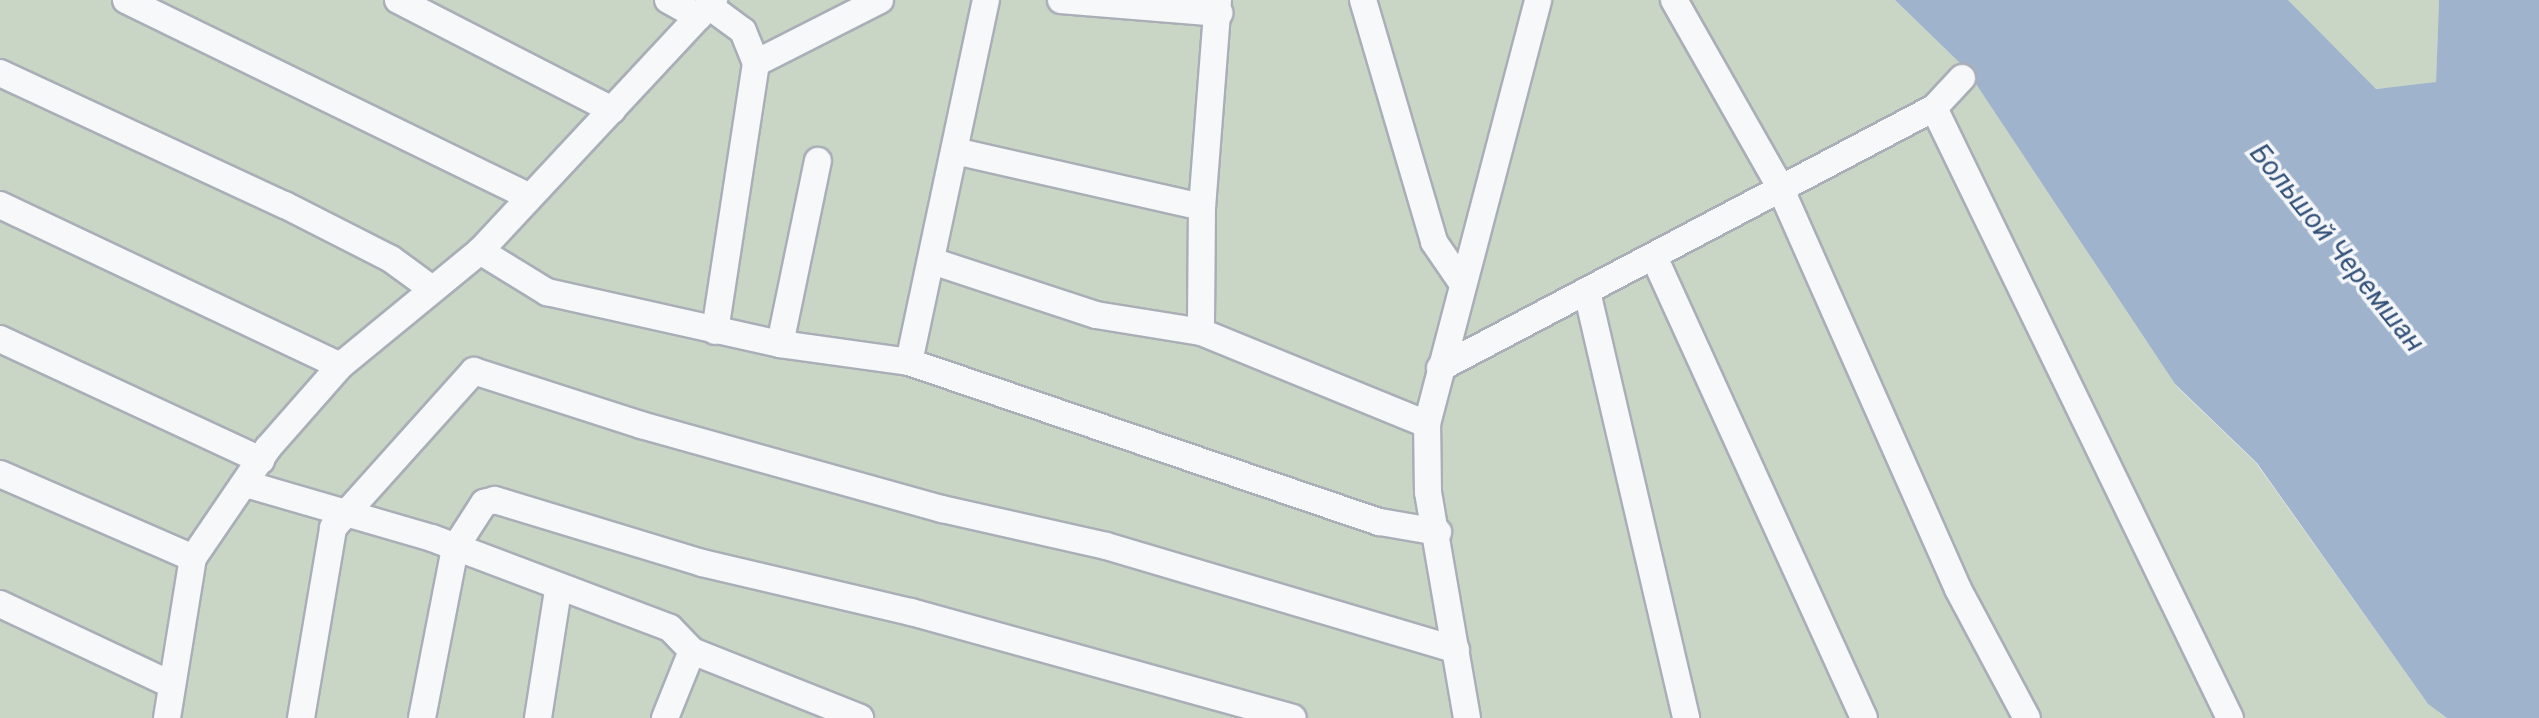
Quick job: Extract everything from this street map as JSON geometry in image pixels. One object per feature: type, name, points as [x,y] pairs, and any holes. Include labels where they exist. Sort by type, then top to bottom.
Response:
[{"type":"street","points":[[126,0],[527,196]]},
{"type":"street","points":[[398,0],[612,110]]},
{"type":"street","points":[[668,0],[707,8],[743,31],[756,63],[715,331]]},
{"type":"street","points":[[756,63],[880,0]]},
{"type":"street","points":[[909,362],[986,0]]},
{"type":"street","points":[[1061,0],[1218,6],[1202,207],[1201,332]]},
{"type":"street","points":[[1363,0],[1434,242],[1460,280]]},
{"type":"street","points":[[1467,718],[1438,532],[1428,492],[1427,424],[1460,280],[1538,0]]},
{"type":"street","points":[[1674,0],[1779,185],[1958,589],[2027,718]]},
{"type":"street","points":[[167,718],[170,684],[193,558],[261,460],[340,366],[480,251],[527,196],[707,8]]},
{"type":"street","points":[[0,73],[285,205],[391,259],[432,289]]},
{"type":"street","points":[[1440,368],[1588,296],[1779,185],[1934,108],[1962,78]]},
{"type":"street","points":[[1934,108],[2230,718]]},
{"type":"street","points":[[955,151],[1202,207]]},
{"type":"street","points":[[780,344],[818,161]]},
{"type":"street","points":[[0,205],[340,366]]},
{"type":"street","points":[[480,251],[547,292],[780,344],[909,362],[1380,522],[1438,532]]},
{"type":"street","points":[[1655,259],[1864,718]]},
{"type":"street","points":[[932,261],[1096,315],[1201,332],[1427,424]]},
{"type":"street","points":[[1588,296],[1686,718]]},
{"type":"street","points":[[0,339],[261,460]]},
{"type":"street","points":[[301,718],[322,563],[344,515],[464,376],[484,371],[641,425],[942,509],[1106,546],[1456,650]]},
{"type":"street","points":[[0,474],[193,558]]},
{"type":"street","points":[[246,484],[455,548],[558,590],[670,628],[692,651],[860,718]]},
{"type":"street","points":[[422,718],[455,548],[484,503],[513,502],[702,563],[911,612],[1293,718]]},
{"type":"street","points":[[538,718],[558,590]]},
{"type":"street","points":[[0,604],[170,684]]},
{"type":"street","points":[[667,717],[692,651]]},
{"type":"green space","points":[[0,0],[1895,0],[1966,69],[2177,387],[2256,463],[2428,704],[2447,718],[0,718]]},
{"type":"green space","points":[[2288,0],[2439,0],[2436,83],[2375,89]]},
{"type":"water","name":"Большой Черемшан","points":[[1895,0],[2288,0],[2376,89],[2436,82],[2439,0],[2539,0],[2539,718],[2447,718],[2428,704],[2257,463],[2175,384],[1966,69]]}]
